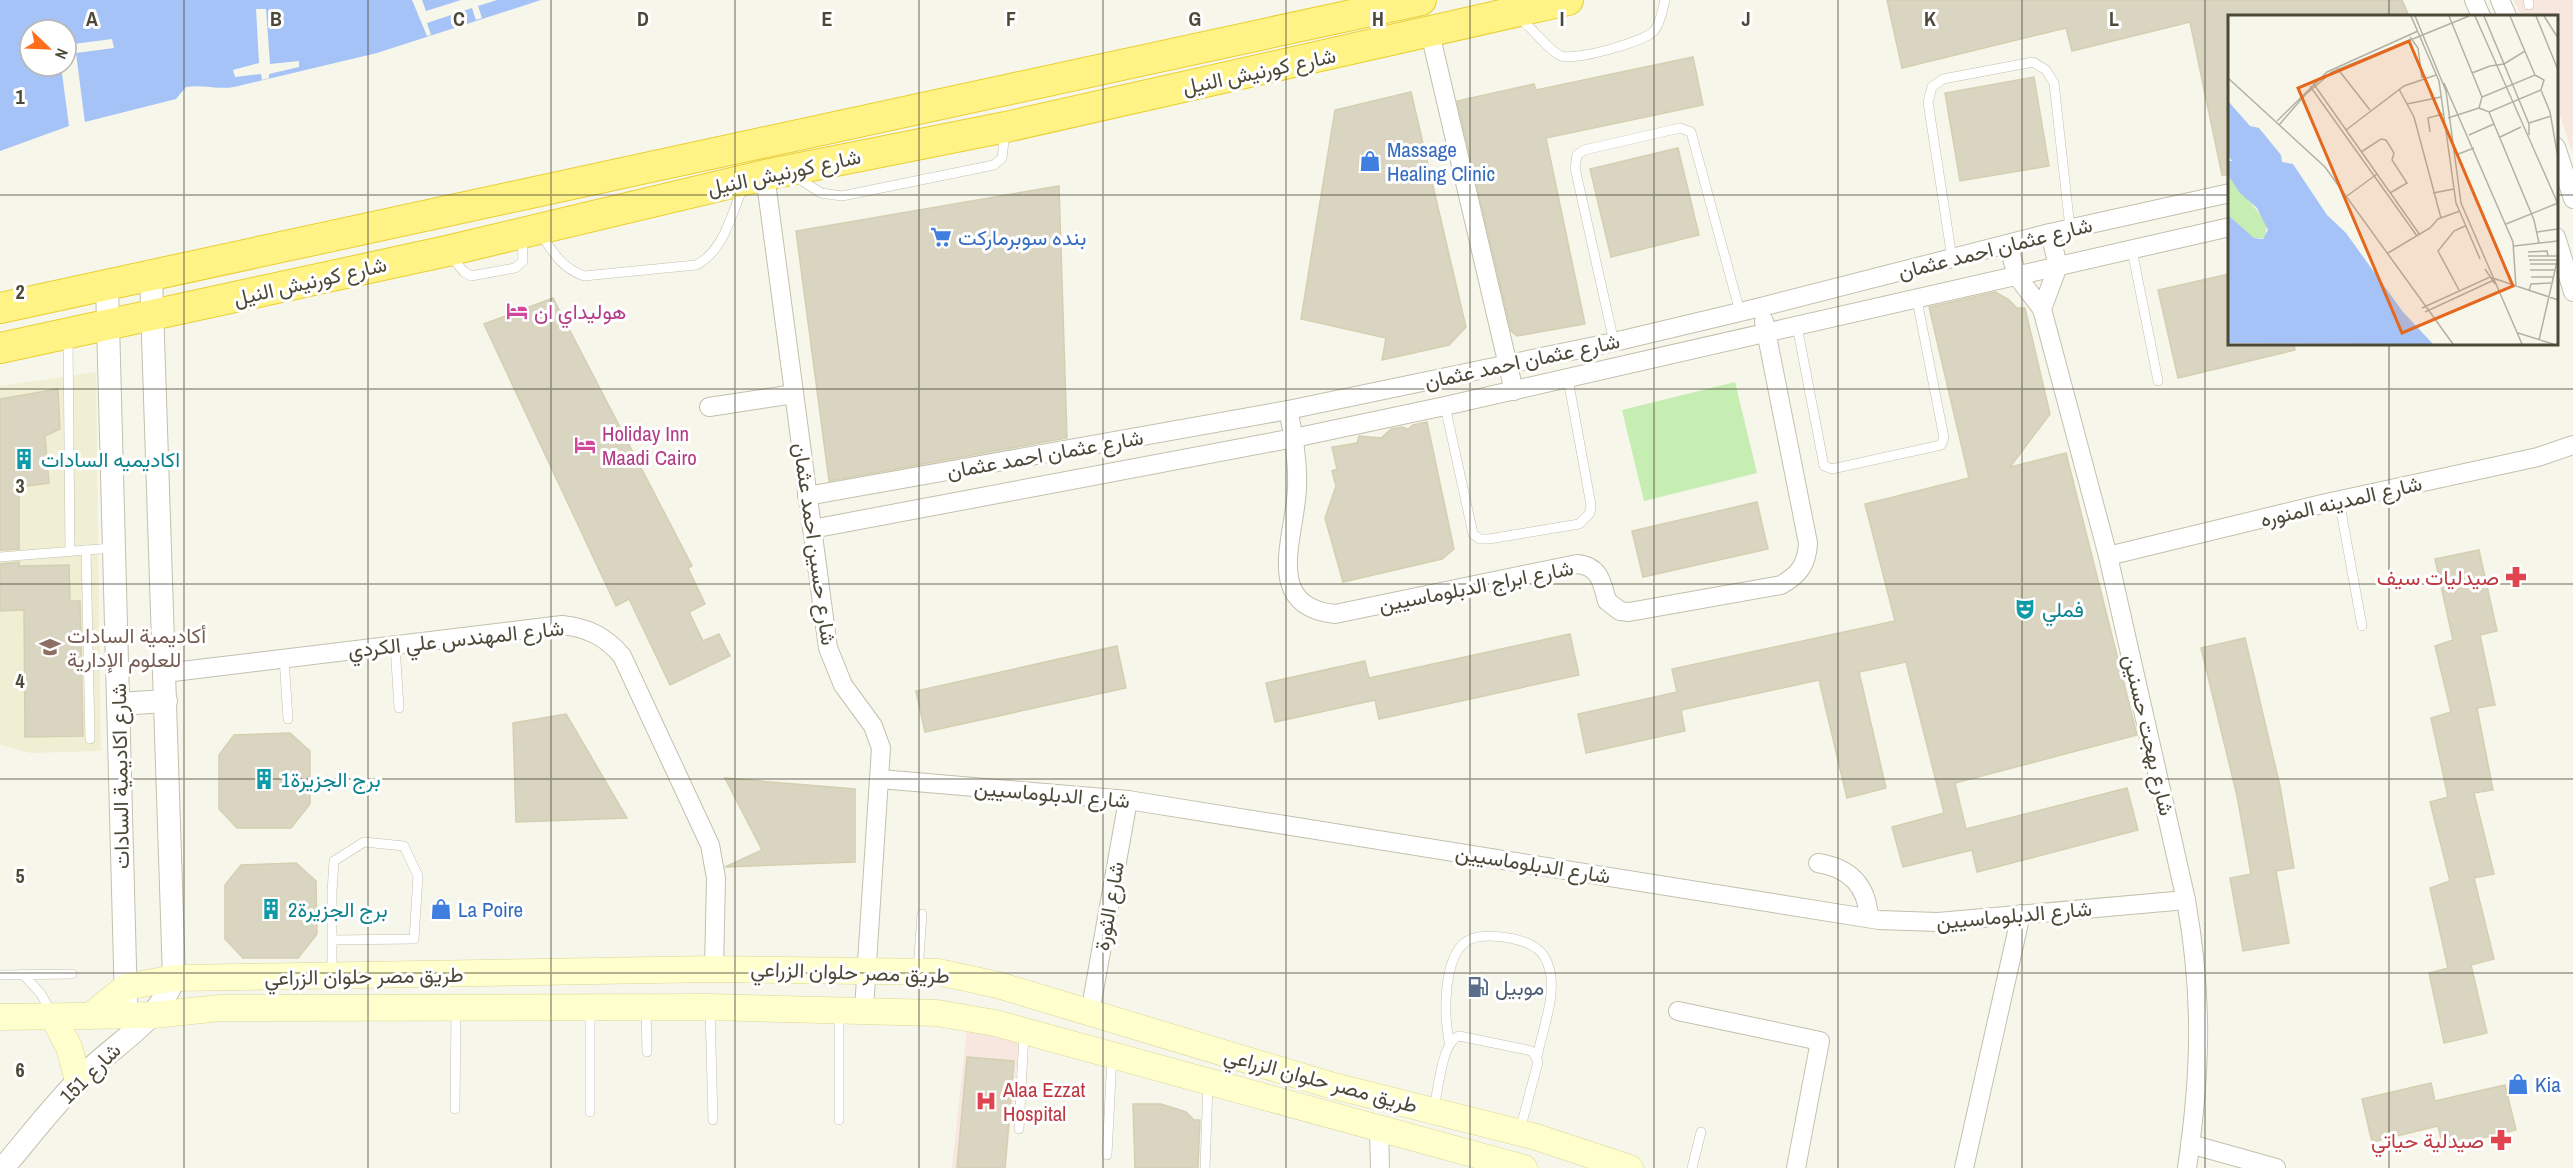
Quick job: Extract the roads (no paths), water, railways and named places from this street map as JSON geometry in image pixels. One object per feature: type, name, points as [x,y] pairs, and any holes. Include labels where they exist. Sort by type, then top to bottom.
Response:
[{"type":"highway","name":"شارع كورنيش النيل","points":[[0,308],[1421,0]]},
{"type":"highway","name":"شارع كورنيش النيل","points":[[0,348],[447,251],[767,175],[1005,127],[1430,33],[1568,0]]},
{"type":"main road","name":"طريق مصر حلوان الزراعي","points":[[90,1016],[126,987],[174,978],[714,969],[918,970],[978,980],[1330,1085],[1520,1133],[1630,1168]]},
{"type":"main road","name":"طريق مصر حلوان الزراعي","points":[[0,1017],[154,1015],[220,1008],[456,1006],[839,1009],[966,1017],[1524,1168]]},
{"type":"main road","points":[[53,1017],[69,1047],[78,1081]]},
{"type":"street","points":[[2474,0],[2481,15]]},
{"type":"street","points":[[2500,0],[2507,15]]},
{"type":"street","points":[[1430,33],[1514,391]]},
{"type":"street","points":[[2558,152],[2573,199]]},
{"type":"street","name":"شارع حسين احمد عثمان","points":[[767,175],[828,648],[843,685],[873,726],[881,748],[864,1010]]},
{"type":"street","name":"شارع عثمان احمد عثمان","points":[[807,496],[1288,410],[1614,342],[2070,228],[2228,193]]},
{"type":"street","name":"شارع عثمان احمد عثمان","points":[[812,529],[1294,438],[1445,406],[2228,227]]},
{"type":"street","points":[[2042,309],[2058,266],[2050,233]]},
{"type":"street","points":[[2558,243],[2573,292]]},
{"type":"street","points":[[2008,244],[2017,276]]},
{"type":"street","points":[[151,276],[174,978]]},
{"type":"street","name":"شارع بهجت حسنين","points":[[2017,276],[2042,309],[2108,556],[2186,900],[2199,1000],[2199,1061],[2187,1168]]},
{"type":"street","name":"شارع اكاديمية السادات","points":[[107,285],[126,1016]]},
{"type":"street","name":"شارع ابراج الدبلوماسيين","points":[[1288,410],[1294,438],[1298,486],[1286,570],[1289,584],[1296,597],[1307,607],[1320,612],[1335,614],[1577,564],[1594,568],[1599,575],[1607,601],[1620,611],[1629,612],[1781,585],[1798,573],[1808,554],[1808,543],[1761,307]]},
{"type":"street","points":[[709,407],[795,394]]},
{"type":"street","name":"شارع المدينه المنوره","points":[[2108,556],[2339,500],[2538,457],[2573,445]]},
{"type":"street","points":[[1057,452],[1061,483]]},
{"type":"street","name":"شارع المهندس علي الكردي","points":[[165,673],[562,625],[588,630],[611,643],[630,672],[710,845],[716,878],[714,969]]},
{"type":"street","points":[[118,704],[166,701]]},
{"type":"street","name":"شارع الدبلوماسيين","points":[[880,779],[1128,800],[1869,918],[1908,922],[1938,922],[2186,900]]},
{"type":"street","name":"شارع الثورة","points":[[1090,1013],[1128,800]]},
{"type":"street","points":[[1818,863],[1845,870],[1856,879],[1866,897],[1869,918]]},
{"type":"street","points":[[1964,1168],[2021,914]]},
{"type":"street","name":"شارع 151","points":[[3,1168],[78,1081],[154,1015],[170,992],[174,978]]},
{"type":"street","points":[[1678,1011],[1821,1041],[1796,1168]]},
{"type":"street","points":[[1379,1130],[1380,1168]]},
{"type":"street","points":[[2190,1144],[2276,1168]]},
{"type":"lane","points":[[1512,13],[1539,34],[1554,52],[1573,58],[1645,39],[1661,19],[1665,0]]},
{"type":"lane","points":[[1952,258],[1928,102],[1932,87],[1943,79],[2033,62],[2046,70],[2054,83],[2070,228]]},
{"type":"lane","points":[[1614,342],[1575,168],[1577,155],[1584,150],[1680,128],[1691,132],[1740,312]]},
{"type":"lane","points":[[530,230],[560,263],[571,272],[584,276],[696,265],[709,258],[718,248],[767,175]]},
{"type":"lane","points":[[2132,250],[2158,381]]},
{"type":"lane","points":[[1797,326],[1824,466],[1832,468],[1941,445],[1944,438],[1917,300]]},
{"type":"lane","points":[[68,333],[70,551]]},
{"type":"lane","points":[[1445,406],[1473,534],[1480,539],[1489,539],[1579,524],[1590,513],[1591,505],[1568,379]]},
{"type":"lane","points":[[2339,500],[2362,626]]},
{"type":"lane","points":[[0,557],[115,548]]},
{"type":"lane","points":[[86,550],[90,739]]},
{"type":"lane","points":[[395,645],[399,708]]},
{"type":"lane","points":[[284,658],[288,719]]},
{"type":"lane","points":[[332,977],[334,861],[364,842],[404,846],[418,876],[414,939],[333,940]]},
{"type":"lane","points":[[918,970],[921,914]]},
{"type":"lane","points":[[1434,1110],[1449,1041],[1445,1019],[1446,999],[1456,952],[1465,942],[1476,936],[1489,935],[1526,942],[1538,948],[1546,959],[1551,988],[1537,1057],[1538,1062],[1520,1133]]},
{"type":"lane","points":[[0,975],[72,974]]},
{"type":"lane","points":[[23,975],[41,993],[53,1017]]},
{"type":"lane","points":[[455,1109],[456,1006]]},
{"type":"lane","points":[[590,1006],[590,1112]]},
{"type":"lane","points":[[646,1006],[647,1052]]},
{"type":"lane","points":[[710,1007],[713,1120]]},
{"type":"lane","points":[[839,1009],[839,1120]]},
{"type":"lane","points":[[1019,1129],[1024,1031]]},
{"type":"lane","points":[[1449,1041],[1459,1036],[1528,1050],[1537,1057]]},
{"type":"lane","points":[[1107,1155],[1112,1056]]},
{"type":"lane","points":[[1205,1168],[1208,1082]]},
{"type":"lane","points":[[1692,1168],[1701,1132]]},
{"type":"water","points":[[0,0],[541,0],[377,53],[234,87],[186,87],[176,99],[69,126],[0,151]]},
{"type":"place","name":"Massage Healing Clinic","points":[[1370,161]]},
{"type":"place","name":"بنده سوبرماركت","points":[[941,237]]},
{"type":"place","name":"هوليداي ان","points":[[517,311]]},
{"type":"place","name":"Holiday Inn Maadi Cairo","points":[[585,445]]},
{"type":"place","name":"اكاديميه السادات","points":[[24,459]]},
{"type":"place","name":"صيدليات سيف","points":[[2516,577]]},
{"type":"place","name":"فملي","points":[[2025,609]]},
{"type":"place","name":"أكاديمية السادات للعلوم الإدارية","points":[[50,647]]},
{"type":"place","name":"برج الجزيرة1","points":[[264,779]]},
{"type":"place","name":"برج الجزيرة2","points":[[271,909]]},
{"type":"place","name":"La Poire","points":[[441,909]]},
{"type":"place","name":"موبيل","points":[[1478,987]]},
{"type":"place","name":"Kia","points":[[2518,1084]]},
{"type":"place","name":"Alaa Ezzat Hospital","points":[[986,1101]]},
{"type":"place","name":"صيدلية حياتي","points":[[2501,1140]]}]
